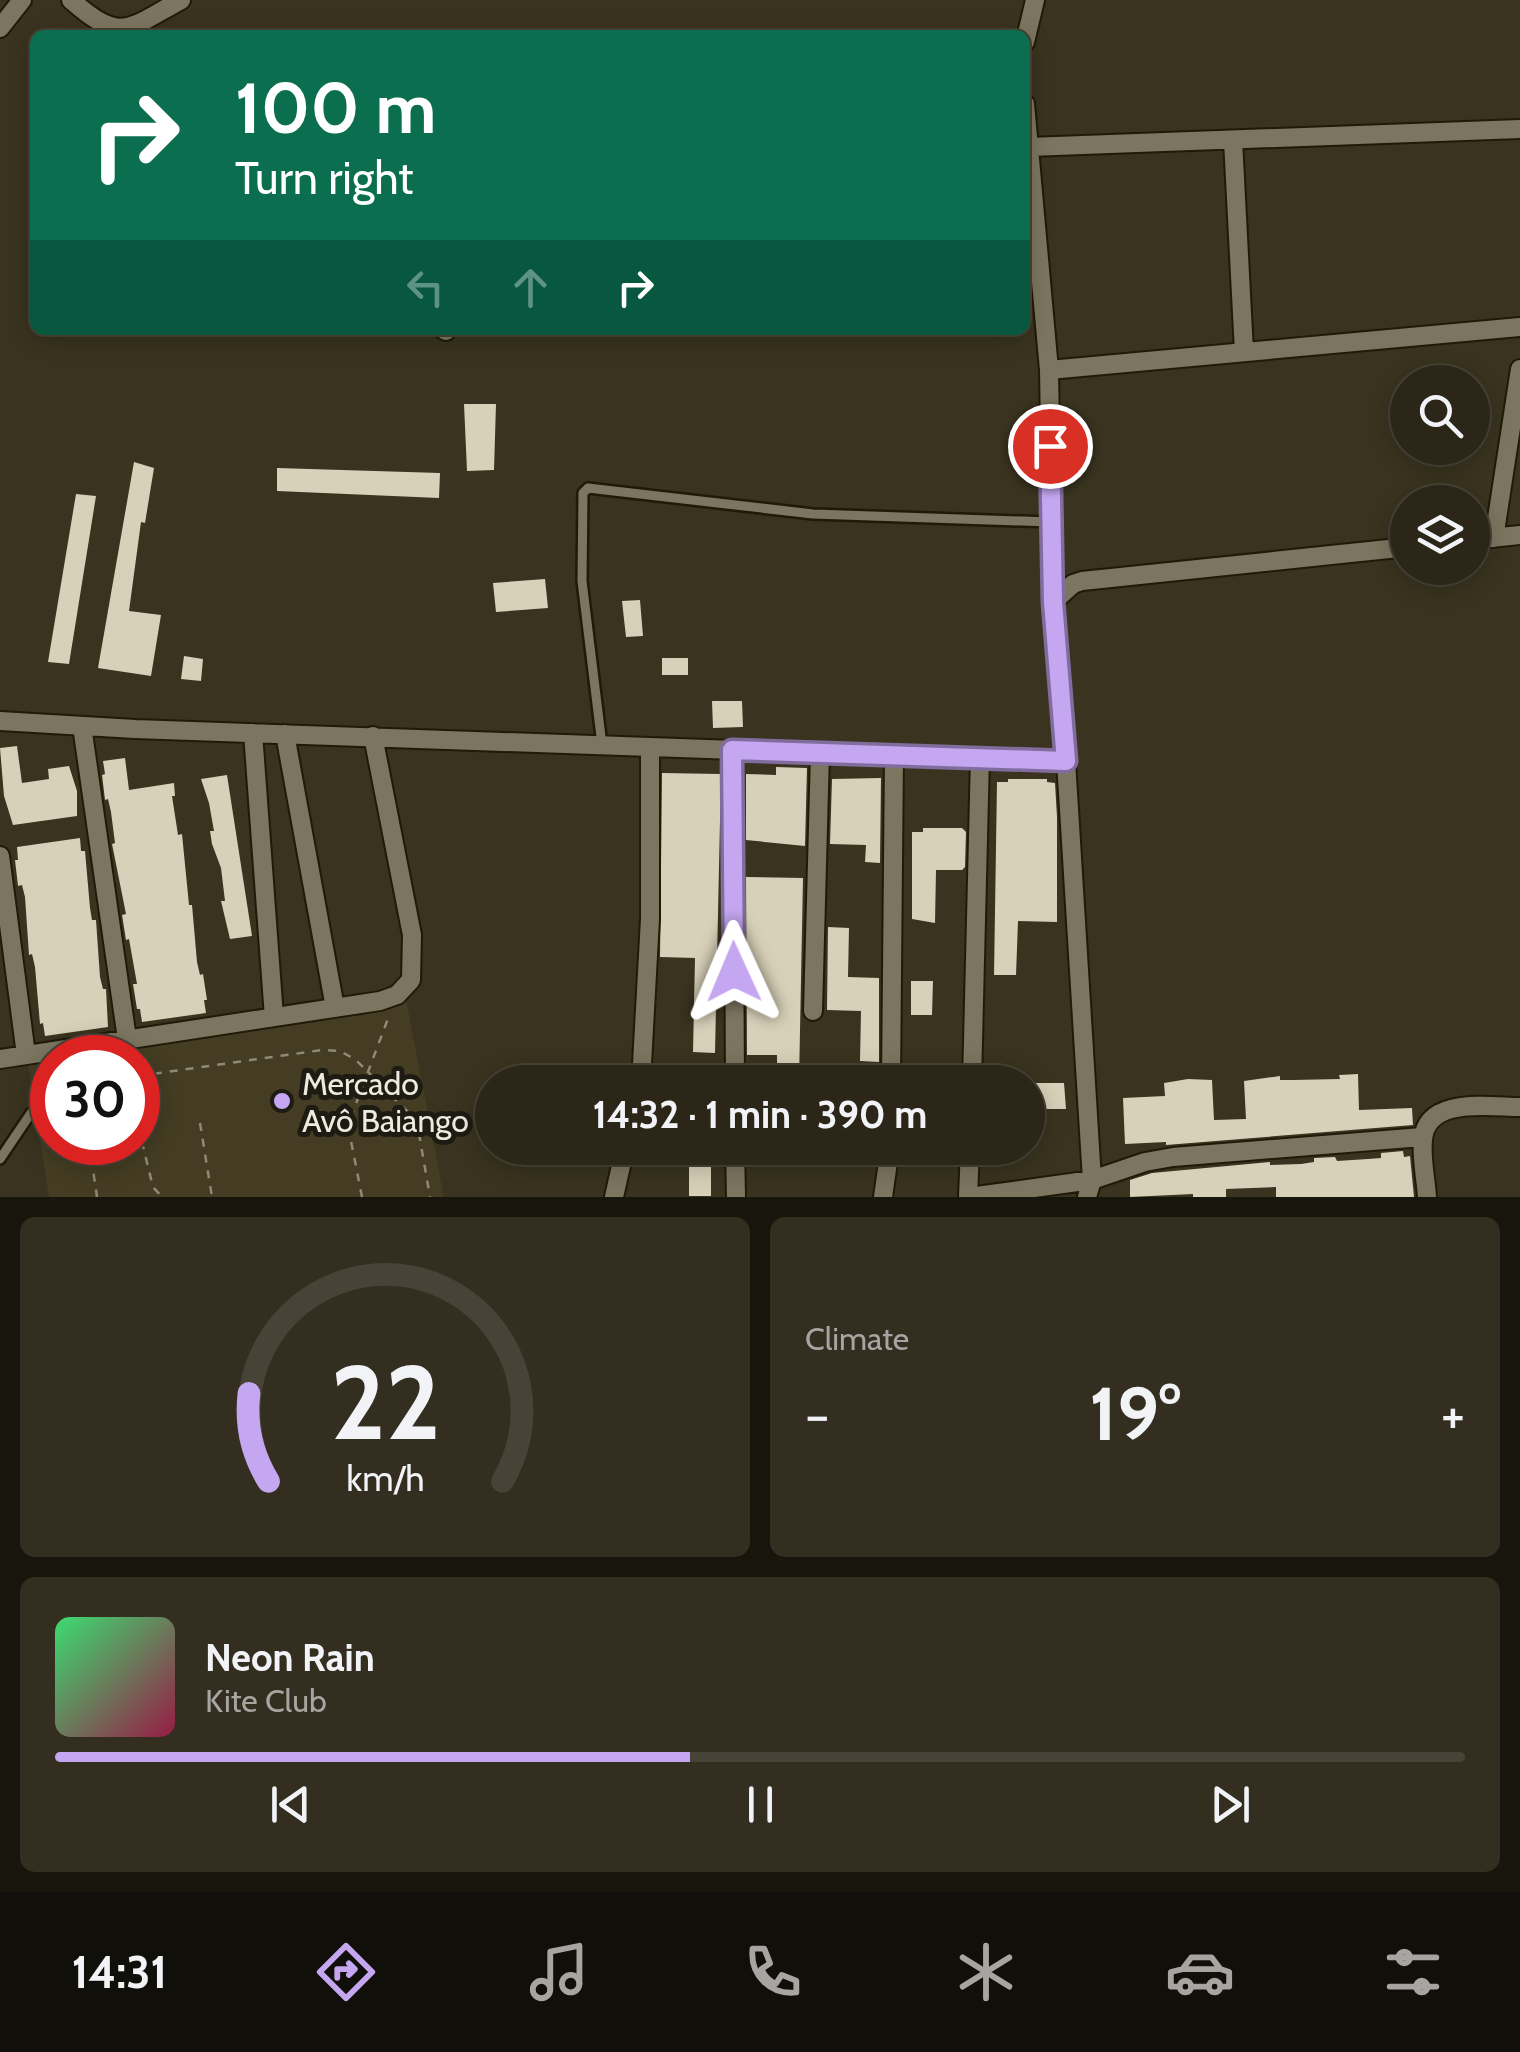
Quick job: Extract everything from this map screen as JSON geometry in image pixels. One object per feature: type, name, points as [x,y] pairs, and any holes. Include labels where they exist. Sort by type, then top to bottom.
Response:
[{"type":"street","points":[[0,28],[22,0]]},
{"type":"street","points":[[74,1],[106,30],[131,28],[181,0]]},
{"type":"street","points":[[1028,30],[1035,0]]},
{"type":"street","points":[[1030,147],[1520,129]]},
{"type":"street","points":[[1233,140],[1244,352]]},
{"type":"street","points":[[1030,158],[1049,370],[1053,602],[1090,1189]]},
{"type":"street","points":[[1049,370],[1520,327]]},
{"type":"street","points":[[1494,538],[1520,369]]},
{"type":"street","points":[[1490,538],[1520,536]]},
{"type":"street","points":[[1053,602],[1082,581],[1390,549]]},
{"type":"street","points":[[0,721],[1066,761]]},
{"type":"street","points":[[82,726],[126,1035]]},
{"type":"street","points":[[253,733],[274,1017]]},
{"type":"street","points":[[285,734],[334,1008]]},
{"type":"street","points":[[159,1035],[334,1008],[397,994],[411,980],[412,935],[373,736]]},
{"type":"street","points":[[642,1065],[650,919],[650,748]]},
{"type":"street","points":[[732,750],[735,1065]]},
{"type":"street","points":[[814,1012],[820,753]]},
{"type":"street","points":[[891,1065],[894,754]]},
{"type":"street","points":[[972,1065],[980,757]]},
{"type":"street","points":[[0,856],[26,1055]]},
{"type":"street","points":[[0,1059],[30,1054]]},
{"type":"street","points":[[1427,1197],[1422,1137],[1430,1120],[1455,1108],[1520,1106]]},
{"type":"street","points":[[970,1165],[969,1197],[1090,1189],[1145,1162],[1173,1157],[1422,1137]]},
{"type":"street","points":[[614,1197],[622,1165]]},
{"type":"street","points":[[736,1165],[736,1197]]},
{"type":"street","points":[[883,1197],[888,1165]]},
{"type":"lane","points":[[602,745],[582,581],[583,493],[588,488],[813,514],[1052,522]]},
{"type":"lane","points":[[0,1160],[30,1115]]},
{"type":"path","points":[[362,1197],[351,1141],[351,1117],[397,994]]},
{"type":"path","points":[[160,1073],[322,1050],[340,1051],[356,1060],[411,1115],[418,1128],[430,1197]]},
{"type":"path","points":[[200,1123],[212,1197]]},
{"type":"path","points":[[92,1165],[97,1197]]},
{"type":"path","points":[[148,1165],[153,1187],[162,1197]]},
{"type":"shaded area","name":"Mercado Avô Baiango","points":[[406,999],[444,1197],[49,1197],[44,1165],[160,1165],[160,1038]]},
{"type":"building","points":[[464,404],[496,404],[494,470],[467,471]]},
{"type":"building","points":[[134,462],[154,468],[145,523],[141,522],[129,611],[161,615],[151,676],[98,668]]},
{"type":"building","points":[[277,468],[440,473],[439,498],[277,491]]},
{"type":"building","points":[[76,494],[96,496],[69,664],[48,662]]},
{"type":"building","points":[[545,579],[548,608],[496,612],[493,583]]},
{"type":"building","points":[[640,600],[643,636],[626,637],[622,601]]},
{"type":"building","points":[[184,656],[203,659],[201,681],[181,679]]},
{"type":"building","points":[[662,658],[688,658],[688,675],[662,675]]},
{"type":"building","points":[[712,701],[742,701],[743,727],[713,728]]},
{"type":"building","points":[[17,746],[22,783],[49,779],[48,769],[69,766],[77,791],[77,816],[13,825],[4,796],[0,748]]},
{"type":"building","points":[[125,758],[129,790],[174,783],[172,796],[178,835],[182,834],[206,1013],[142,1022],[137,1009],[133,984],[137,984],[129,939],[126,940],[122,915],[126,914],[102,775],[103,761]]},
{"type":"building","points":[[776,767],[807,768],[805,846],[746,840],[746,774],[776,775]]},
{"type":"building","points":[[662,773],[721,774],[715,1053],[693,1052],[695,958],[660,957]]},
{"type":"building","points":[[227,775],[252,936],[230,939],[221,901],[225,901],[221,868],[212,844],[210,831],[214,831],[201,779]]},
{"type":"building","points":[[881,778],[880,863],[865,862],[866,845],[830,844],[832,779]]},
{"type":"building","points":[[1047,779],[1055,783],[1057,922],[1018,921],[1016,975],[994,975],[997,782]]},
{"type":"building","points":[[923,828],[962,828],[966,832],[965,867],[936,870],[935,923],[912,919],[912,832],[923,832]]},
{"type":"building","points":[[80,838],[81,851],[85,851],[92,920],[96,920],[108,1027],[45,1035],[43,1023],[40,1024],[35,967],[32,954],[29,955],[25,897],[22,885],[18,886],[17,847]]},
{"type":"building","points":[[746,877],[803,878],[799,1065],[777,1065],[777,1055],[747,1055]]},
{"type":"building","points":[[828,927],[849,928],[848,977],[879,978],[879,1062],[860,1061],[861,1011],[827,1010]]},
{"type":"building","points":[[911,981],[933,981],[932,1015],[911,1015]]},
{"type":"building","points":[[1358,1074],[1359,1110],[1412,1108],[1413,1125],[1166,1145],[1125,1144],[1123,1098],[1165,1096],[1164,1083],[1212,1080],[1214,1120],[1246,1119],[1244,1081],[1280,1076],[1280,1080],[1340,1079],[1339,1075]]},
{"type":"building","points":[[1045,1083],[1064,1083],[1066,1109],[1045,1109]]},
{"type":"building","points":[[1403,1151],[1404,1157],[1410,1156],[1414,1197],[1276,1197],[1276,1187],[1226,1189],[1226,1197],[1130,1197],[1130,1180],[1152,1173],[1270,1162],[1301,1164],[1314,1162],[1314,1158],[1381,1158],[1381,1153]]},
{"type":"building","points":[[689,1165],[711,1165],[711,1196],[689,1196]]},
{"type":"place","name":"Mercado Avô Baiango","points":[[282,1101]]},
{"type":"route","points":[[734,972],[732,750],[1066,761],[1053,602],[1050,446]]}]
